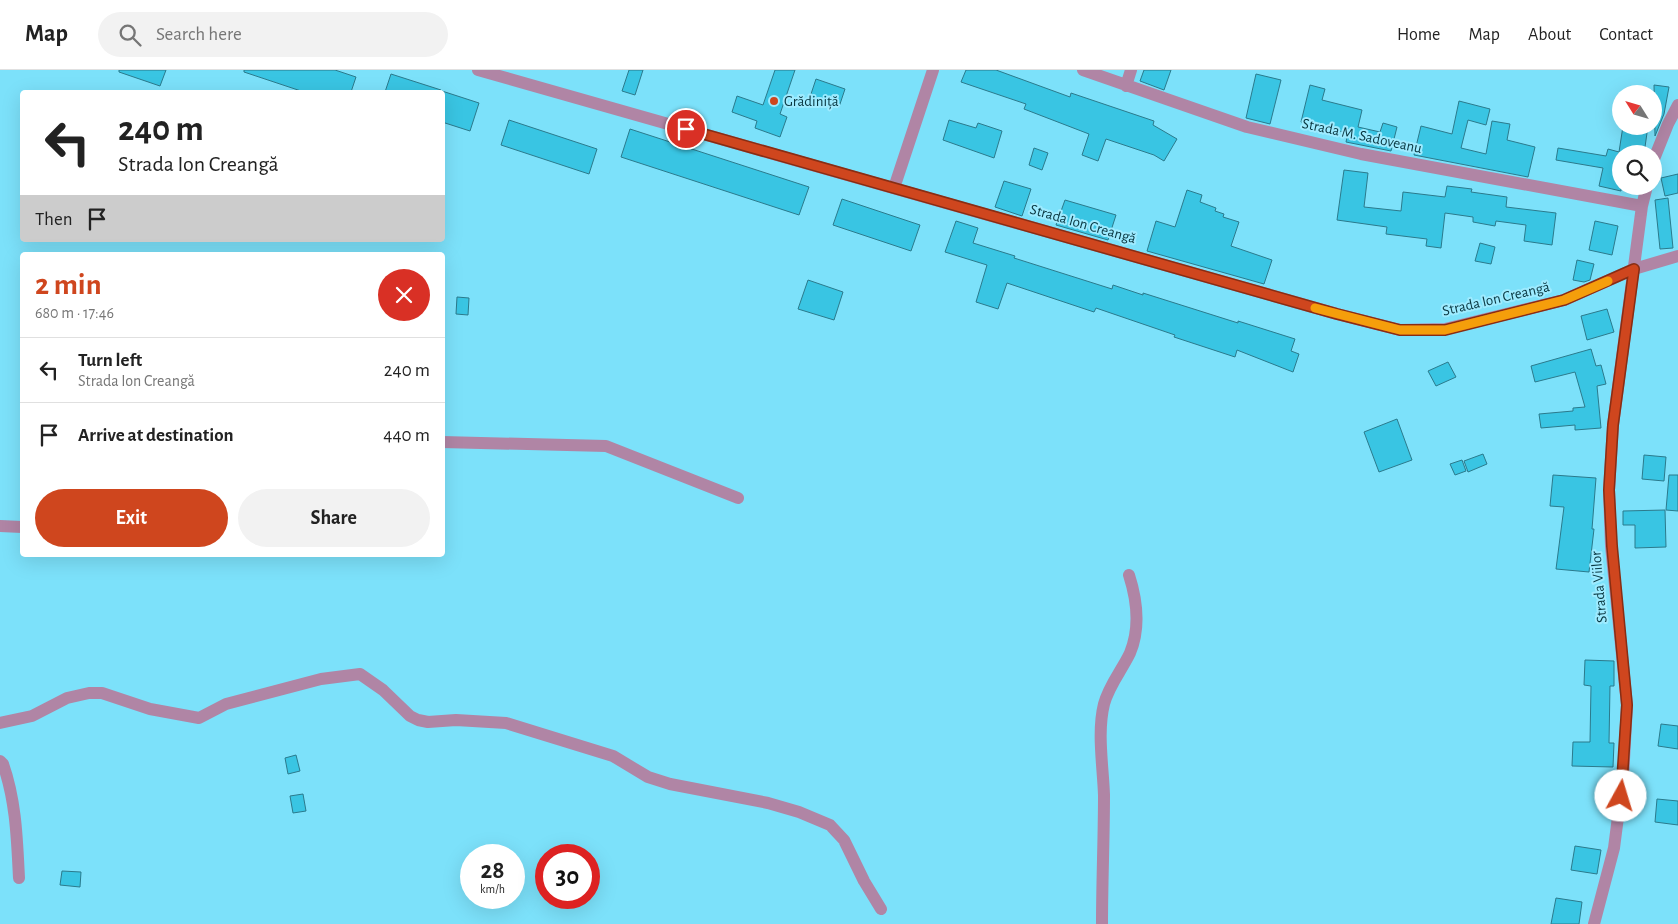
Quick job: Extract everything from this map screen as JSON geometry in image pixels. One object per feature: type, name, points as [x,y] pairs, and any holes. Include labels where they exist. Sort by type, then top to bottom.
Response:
[{"type":"street","name":"Strada Ion Creangă","points":[[478,70],[1337,314],[1400,330],[1445,330],[1564,300],[1634,269],[1678,256]]},
{"type":"street","points":[[894,188],[933,70]]},
{"type":"street","name":"Strada M. Sadoveanu","points":[[1083,70],[1229,122],[1307,141],[1493,180],[1642,206]]},
{"type":"street","points":[[1126,86],[1131,70]]},
{"type":"street","points":[[1658,145],[1678,106]]},
{"type":"street","name":"Strada Viilor","points":[[1594,924],[1614,848],[1623,778],[1627,705],[1612,546],[1609,490],[1613,425],[1644,195]]},
{"type":"street","points":[[445,442],[606,446],[738,498]]},
{"type":"street","points":[[0,526],[20,527]]},
{"type":"street","points":[[1102,924],[1104,795],[1102,718],[1105,702],[1116,676],[1129,654],[1136,635],[1135,593],[1129,575]]},
{"type":"street","points":[[0,723],[32,716],[67,698],[88,692],[102,693],[150,709],[200,718],[226,704],[320,679],[360,674],[383,690],[410,716],[418,720],[428,722],[456,720],[506,723],[612,756],[648,777],[670,784],[768,803],[799,812],[830,825],[844,840],[864,881],[881,909]]},
{"type":"street","points":[[0,761],[11,788],[16,826],[19,878]]},
{"type":"building","points":[[119,70],[166,70],[160,86],[119,72]]},
{"type":"building","points":[[244,70],[335,70],[356,77],[352,90],[298,90],[244,72]]},
{"type":"building","points":[[629,70],[643,70],[635,95],[622,91]]},
{"type":"building","name":"Grădiniță","points":[[775,70],[795,70],[780,114],[787,117],[780,137],[755,128],[757,121],[732,112],[737,96],[763,105]]},
{"type":"building","points":[[966,70],[996,70],[1070,97],[1071,93],[1154,121],[1153,125],[1177,139],[1164,161],[1154,155],[1106,139],[1098,161],[1082,155],[1089,134],[1024,109],[1026,104],[961,82]]},
{"type":"building","points":[[1144,70],[1171,70],[1164,90],[1140,81]]},
{"type":"building","points":[[391,74],[441,90],[386,90]]},
{"type":"building","points":[[1256,74],[1281,80],[1270,124],[1246,118]]},
{"type":"building","points":[[816,79],[845,89],[839,107],[810,97]]},
{"type":"building","points":[[1310,85],[1325,89],[1322,100],[1362,110],[1358,127],[1380,132],[1383,123],[1397,127],[1391,151],[1346,142],[1348,133],[1301,122]]},
{"type":"building","points":[[1662,86],[1669,87],[1662,119]]},
{"type":"building","points":[[445,92],[479,103],[470,131],[445,123]]},
{"type":"building","points":[[1459,101],[1490,109],[1486,125],[1468,120],[1461,148],[1486,154],[1492,121],[1510,124],[1507,140],[1535,147],[1528,177],[1414,155],[1421,126],[1452,134]]},
{"type":"building","points":[[509,120],[597,149],[589,174],[501,145]]},
{"type":"building","points":[[949,120],[976,128],[978,123],[1002,131],[994,158],[943,140]]},
{"type":"building","points":[[630,129],[809,187],[799,215],[621,157]]},
{"type":"building","points":[[1622,135],[1647,135],[1645,145],[1620,145]]},
{"type":"building","points":[[1034,148],[1048,153],[1042,170],[1029,165]]},
{"type":"building","points":[[1558,148],[1606,156],[1608,149],[1612,150],[1612,189],[1599,186],[1603,168],[1556,160]]},
{"type":"building","points":[[1344,170],[1368,173],[1364,207],[1401,211],[1403,192],[1445,197],[1447,186],[1472,189],[1471,192],[1507,197],[1506,207],[1556,213],[1552,245],[1524,241],[1526,225],[1496,221],[1495,226],[1473,222],[1473,217],[1445,213],[1441,248],[1426,246],[1427,239],[1386,234],[1387,227],[1337,220]]},
{"type":"building","points":[[1678,174],[1678,193],[1665,196],[1662,178]]},
{"type":"building","points":[[1004,181],[1031,189],[1022,216],[995,207]]},
{"type":"building","points":[[1187,190],[1202,195],[1200,202],[1216,208],[1215,211],[1224,214],[1223,217],[1239,222],[1231,246],[1272,260],[1264,284],[1147,251],[1156,221],[1175,227]]},
{"type":"building","points":[[1668,198],[1673,248],[1660,249],[1655,200]]},
{"type":"building","points":[[842,199],[920,225],[911,251],[833,225]]},
{"type":"building","points":[[1065,200],[1116,215],[1108,240],[1056,225]]},
{"type":"building","points":[[956,221],[978,228],[973,243],[1015,256],[1014,258],[1112,289],[1113,285],[1143,295],[1143,293],[1295,339],[1291,351],[1299,354],[1293,372],[1237,350],[1235,357],[1096,308],[1094,312],[1007,283],[998,309],[976,302],[987,265],[945,252]]},
{"type":"building","points":[[1595,221],[1618,226],[1612,255],[1589,250]]},
{"type":"building","points":[[1480,243],[1495,247],[1491,264],[1475,261]]},
{"type":"building","points":[[1577,260],[1594,264],[1590,280],[1584,282],[1573,280]]},
{"type":"building","points":[[808,280],[843,292],[834,320],[798,309]]},
{"type":"building","points":[[457,297],[469,298],[468,315],[456,314]]},
{"type":"building","points":[[1607,309],[1614,332],[1587,340],[1581,316]]},
{"type":"building","points":[[1591,349],[1596,366],[1601,365],[1606,384],[1597,386],[1601,428],[1575,430],[1575,425],[1541,428],[1539,414],[1573,411],[1573,408],[1585,407],[1575,372],[1535,382],[1531,366]]},
{"type":"building","points":[[1448,362],[1456,377],[1436,386],[1428,371]]},
{"type":"building","points":[[1397,419],[1412,460],[1379,472],[1364,432]]},
{"type":"building","points":[[1483,454],[1487,464],[1468,472],[1464,461]]},
{"type":"building","points":[[1644,455],[1666,457],[1664,481],[1642,479]]},
{"type":"building","points":[[1462,460],[1466,471],[1455,475],[1450,464]]},
{"type":"building","points":[[1553,475],[1596,478],[1592,529],[1594,529],[1589,572],[1556,569],[1564,507],[1550,506]]},
{"type":"building","points":[[1669,475],[1678,475],[1678,511],[1666,510]]},
{"type":"building","points":[[1665,510],[1666,547],[1635,548],[1635,525],[1623,525],[1623,511]]},
{"type":"building","points":[[1585,660],[1614,661],[1614,686],[1610,686],[1609,743],[1614,743],[1613,767],[1572,766],[1573,742],[1590,742],[1591,686],[1584,685]]},
{"type":"building","points":[[1661,724],[1678,726],[1678,749],[1658,746]]},
{"type":"building","points":[[296,755],[300,771],[288,774],[285,758]]},
{"type":"building","points":[[303,794],[306,811],[293,813],[290,796]]},
{"type":"building","points":[[1657,799],[1678,801],[1678,825],[1655,822]]},
{"type":"building","points":[[1575,846],[1601,850],[1597,874],[1571,870]]},
{"type":"building","points":[[62,871],[81,872],[80,887],[60,885]]},
{"type":"building","points":[[1556,898],[1582,902],[1579,924],[1551,924]]},
{"type":"slow traffic","points":[[1315,308],[1400,330],[1445,330],[1564,300],[1608,281]]},
{"type":"place","name":"Grădiniță","points":[[774,101]]},
{"type":"route","points":[[686,129],[1337,314],[1400,330],[1445,330],[1564,300],[1634,269],[1613,425],[1609,490],[1612,546],[1627,705],[1621,796]]}]
